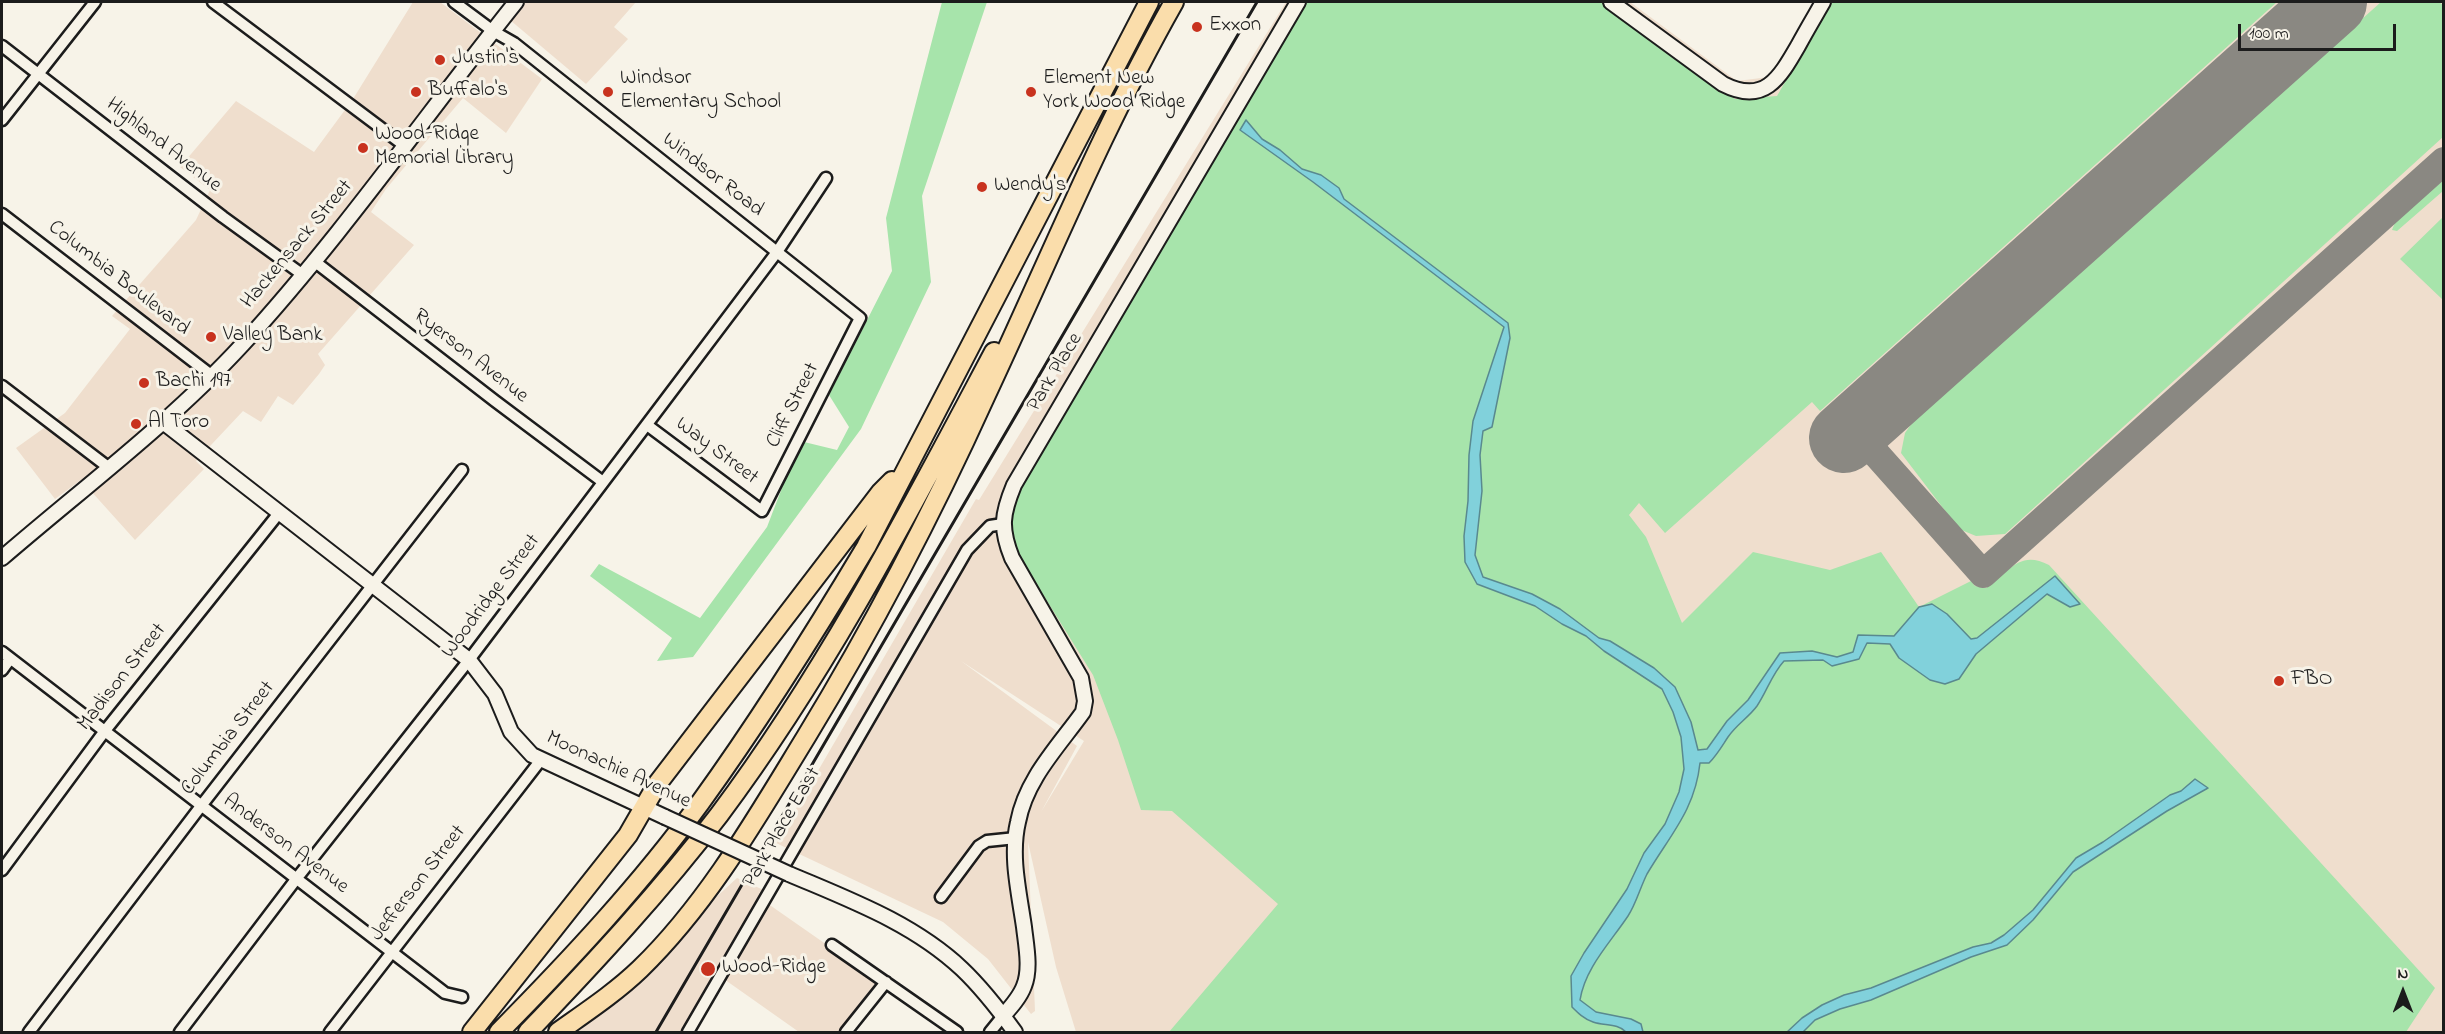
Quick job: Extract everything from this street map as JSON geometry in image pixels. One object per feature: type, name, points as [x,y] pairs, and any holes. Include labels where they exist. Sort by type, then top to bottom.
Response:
[{"type":"highway","points":[[499,1032],[587,939],[642,876],[699,804],[779,688],[817,628],[866,547],[1149,2]]},
{"type":"highway","points":[[558,1032],[640,969],[682,921],[736,849],[844,674],[913,546],[986,396],[1071,207],[1144,55],[1174,2]]},
{"type":"highway","points":[[528,1032],[587,971],[661,888],[719,814],[799,699],[894,541],[1071,207]]},
{"type":"highway","points":[[472,1032],[628,835],[658,783],[869,507],[890,483],[902,474]]},
{"type":"main road","name":"Hackensack Street","points":[[4,551],[163,422],[242,345],[303,276],[516,2]]},
{"type":"main road","name":"Park Place","points":[[1003,524],[1005,506],[1014,485],[1298,2]]},
{"type":"main road","points":[[1611,2],[1723,84],[1735,90],[1756,92],[1766,89],[1779,77],[1823,2]]},
{"type":"main road","name":"Moonachie Avenue","points":[[163,422],[469,660],[491,688],[511,732],[521,745],[540,761],[870,909],[915,933],[962,969],[1015,1032]]},
{"type":"main road","points":[[1003,524],[1004,539],[1012,558],[1082,678],[1085,701],[1083,712],[1036,776],[1027,792],[1017,824],[1016,873],[1026,942],[1026,973],[1025,985],[1003,1016]]},
{"type":"street","points":[[2,120],[95,2]]},
{"type":"street","points":[[213,2],[405,146]]},
{"type":"street","name":"Windsor Road","points":[[454,2],[493,31],[514,43],[860,318]]},
{"type":"street","name":"Highland Avenue","points":[[2,46],[303,276]]},
{"type":"street","name":"Woodridge Street","points":[[180,1032],[297,878],[469,660],[647,425],[777,252],[826,178]]},
{"type":"street","name":"Columbia Boulevard","points":[[2,214],[211,375]]},
{"type":"street","name":"Ryerson Avenue","points":[[314,261],[603,482]]},
{"type":"street","name":"Cliff Street","points":[[762,511],[860,318]]},
{"type":"street","points":[[2,386],[108,467]]},
{"type":"street","name":"Way Street","points":[[647,425],[762,511]]},
{"type":"street","name":"Columbia Street","points":[[29,1032],[201,806],[374,587],[462,471]]},
{"type":"street","name":"Madison Street","points":[[2,870],[104,732],[279,513]]},
{"type":"street","name":"Park Place East","points":[[688,1032],[971,545],[990,526],[1003,524]]},
{"type":"street","points":[[2,670],[6,655]]},
{"type":"street","name":"Anderson Avenue","points":[[6,655],[445,993],[462,997]]},
{"type":"street","name":"Jefferson Street","points":[[330,1032],[540,761]]},
{"type":"street","points":[[942,897],[979,846],[987,841],[1016,838]]},
{"type":"street","points":[[832,945],[957,1032]]},
{"type":"street","points":[[846,1032],[886,982]]},
{"type":"street","points":[[990,1032],[1003,1016]]},
{"type":"shaded area","points":[[413,2],[440,2],[542,79],[506,133],[463,98],[386,189],[371,212],[414,245],[318,354],[325,365],[319,374],[293,405],[278,396],[261,422],[243,411],[196,461],[204,469],[135,540],[81,480],[55,499],[16,448],[65,413],[130,329],[112,316],[196,220],[210,190],[180,167],[236,101],[314,152],[353,99]]},
{"type":"shaded area","points":[[521,2],[636,2],[614,27],[628,39],[586,84],[510,20]]},
{"type":"shaded area","points":[[1286,2],[1630,2],[1737,81],[1769,77],[1815,2],[2443,2],[2443,1032],[1076,1032],[1056,967],[1028,842],[1035,1011],[1031,1014],[988,959],[943,922],[776,843],[976,499],[979,500]],"holes":[[[961,661],[1084,741],[1041,812],[1077,746]]]},
{"type":"shaded area","points":[[737,878],[768,892],[764,901],[883,984],[846,1032],[799,1032],[721,977],[688,1032],[569,1032]]},
{"type":"green space","points":[[942,2],[987,2],[922,196],[931,282],[861,429],[693,657],[657,661],[672,638],[590,576],[599,564],[700,618],[767,527],[800,441],[837,450],[849,427],[829,395],[892,271],[886,218]]},
{"type":"green space","points":[[1298,2],[1610,2],[1735,99],[1777,96],[1831,2],[2277,2],[1820,411],[1812,402],[1665,533],[1639,503],[1629,515],[1646,537],[1682,623],[1753,552],[1830,570],[1881,552],[1919,607],[1971,581],[1975,586],[1986,588],[2022,561],[2039,561],[2049,565],[2435,988],[2406,1032],[1169,1032],[1278,904],[1172,811],[1141,810],[1093,675],[1024,564],[1003,524],[1005,506]]},
{"type":"green space","points":[[2381,2],[2439,2],[2443,5],[2443,137],[2005,534],[1976,536],[1959,529],[1901,453],[1905,433],[1912,423]]},
{"type":"green space","points":[[2443,177],[2443,191],[2397,231],[2392,230],[2396,220]]},
{"type":"green space","points":[[2443,217],[2443,300],[2400,259]]},
{"type":"water","points":[[1246,120],[1262,139],[1280,150],[1302,169],[1321,175],[1339,188],[1344,199],[1508,323],[1510,338],[1492,427],[1483,431],[1480,455],[1482,491],[1475,555],[1483,577],[1532,594],[1560,609],[1599,638],[1610,641],[1654,668],[1675,687],[1691,722],[1698,750],[1707,749],[1727,721],[1748,700],[1780,653],[1812,651],[1837,657],[1853,652],[1858,635],[1894,636],[1919,607],[1932,604],[1947,614],[1971,639],[1977,638],[2055,576],[2080,604],[2070,607],[2047,594],[1976,654],[1959,679],[1945,684],[1930,680],[1899,658],[1890,644],[1867,643],[1859,659],[1832,666],[1823,660],[1784,661],[1754,710],[1731,733],[1709,763],[1700,763],[1693,795],[1680,822],[1647,874],[1631,911],[1587,977],[1580,1000],[1596,1012],[1631,1019],[1641,1024],[1643,1032],[1626,1032],[1619,1027],[1593,1022],[1581,1016],[1572,1007],[1571,976],[1627,889],[1644,853],[1665,824],[1679,792],[1684,769],[1681,737],[1673,712],[1662,689],[1604,651],[1586,636],[1562,624],[1535,606],[1477,584],[1465,562],[1464,536],[1473,421],[1504,327],[1313,182],[1240,130]]},
{"type":"water","points":[[2195,779],[2208,788],[2167,811],[2073,872],[2033,920],[2007,945],[1971,957],[1871,1000],[1840,1009],[1815,1020],[1803,1032],[1787,1032],[1802,1018],[1822,1005],[1844,995],[1871,988],[1973,947],[1991,943],[2004,935],[2033,910],[2076,858],[2170,795],[2181,791]]},
{"type":"taxiway","points":[[1854,429],[1983,574],[2444,161]]},
{"type":"runway","points":[[1844,438],[2332,2]]},
{"type":"railway","points":[[656,1032],[1257,2]]},
{"type":"place","name":"Exxon","points":[[1197,27]]},
{"type":"place","name":"Justin's","points":[[440,60]]},
{"type":"place","name":"Buffalo's","points":[[416,92]]},
{"type":"place","name":"Windsor Elementary School","points":[[608,92]]},
{"type":"place","name":"Element New York Wood Ridge","points":[[1031,92]]},
{"type":"place","name":"Wood-Ridge Memorial Library","points":[[363,148]]},
{"type":"place","name":"Wendy's","points":[[982,187]]},
{"type":"place","name":"Valley Bank","points":[[211,337]]},
{"type":"place","name":"Bachi 197","points":[[144,383]]},
{"type":"place","name":"Al Toro","points":[[136,424]]},
{"type":"place","name":"FBO","points":[[2279,681]]},
{"type":"place","name":"Wood-Ridge","points":[[708,969]]}]
